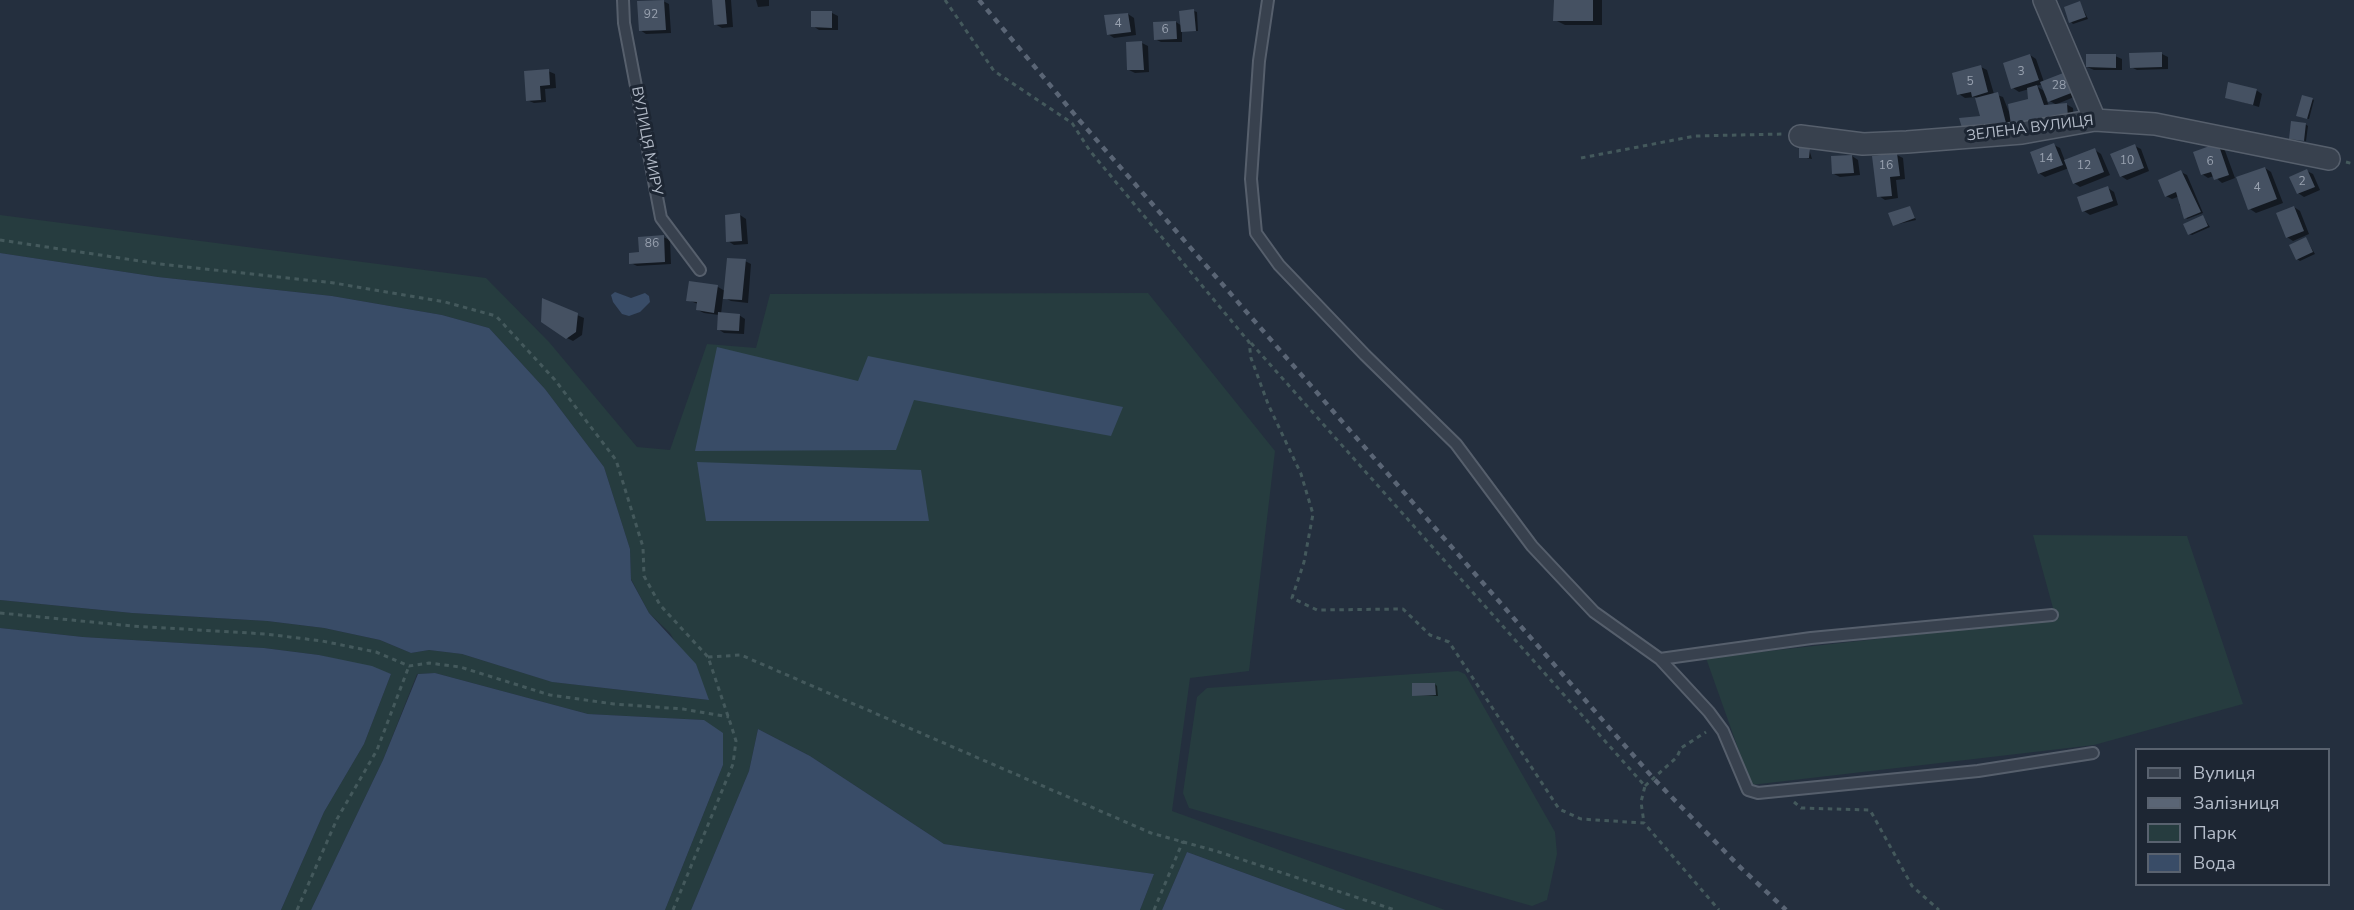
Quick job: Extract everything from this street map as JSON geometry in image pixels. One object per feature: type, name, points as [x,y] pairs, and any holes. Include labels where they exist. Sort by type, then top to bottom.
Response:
[{"type":"street","points":[[2044,0],[2095,120]]},
{"type":"street","name":"ЗЕЛЕНА ВУЛИЦЯ","points":[[1800,136],[1863,144],[1885,143],[2022,133],[2095,120],[2155,124],[2329,159]]},
{"type":"lane","name":"ВУЛИЦЯ МИРУ","points":[[623,0],[624,23],[661,218],[700,270]]},
{"type":"lane","points":[[1268,0],[1259,61],[1251,179],[1256,232],[1279,265],[1365,355],[1456,444],[1532,546],[1594,612],[1660,658],[1718,725],[1748,790],[1758,793],[1978,771],[2092,753]]},
{"type":"lane","points":[[1660,658],[1811,638],[2052,615]]},
{"type":"path","points":[[945,0],[994,71],[1072,123],[1090,151],[1249,342],[1645,786]]},
{"type":"path","points":[[1581,158],[1695,136],[1776,133],[1800,136]]},
{"type":"path","points":[[0,240],[160,264],[334,283],[445,302],[496,316],[555,380],[616,460],[643,547],[644,576],[660,605],[708,657],[729,717],[736,741],[733,764],[673,910]]},
{"type":"path","points":[[1249,342],[1251,358],[1268,404],[1301,474],[1313,514],[1304,562],[1292,598],[1317,610],[1403,609],[1430,635],[1449,642],[1559,809],[1581,819],[1644,823]]},
{"type":"path","points":[[0,614],[132,626],[266,634],[322,641],[376,652],[409,666],[429,663],[460,667],[549,695],[614,704],[683,709],[729,717]]},
{"type":"path","points":[[708,657],[741,655],[1141,828],[1395,910]]},
{"type":"path","points":[[297,910],[337,819],[377,750],[409,666]]},
{"type":"path","points":[[1718,725],[1681,748],[1677,757],[1645,786],[1641,802],[1644,823],[1719,910]]},
{"type":"path","points":[[1781,790],[1801,808],[1870,810],[1912,886],[1939,910]]},
{"type":"path","points":[[1154,910],[1183,842]]},
{"type":"green space","points":[[0,215],[486,278],[549,342],[637,447],[670,450],[707,344],[756,348],[770,294],[1148,293],[1275,451],[1249,671],[1190,678],[1172,811],[1445,910],[1346,910],[1187,852],[1162,910],[1140,910],[1154,874],[944,844],[810,756],[758,729],[749,771],[691,910],[665,910],[723,765],[704,720],[588,714],[435,673],[417,674],[383,760],[311,910],[281,910],[324,812],[364,744],[391,674],[319,655],[264,648],[83,637],[0,628],[0,600],[132,613],[267,621],[324,628],[380,640],[411,653],[429,650],[462,654],[553,682],[708,700],[670,633],[649,613],[631,579],[630,549],[604,467],[545,389],[489,328],[442,315],[332,296],[158,277],[0,253]]},
{"type":"green space","points":[[2033,535],[2187,536],[2243,704],[2094,745],[1751,785],[1706,658],[2056,619]]},
{"type":"green space","points":[[1458,671],[1465,674],[1555,832],[1557,854],[1547,900],[1532,906],[1189,808],[1183,793],[1197,697],[1207,688]]},
{"type":"water","points":[[0,253],[158,277],[332,296],[442,315],[489,328],[545,389],[604,467],[630,549],[631,580],[649,613],[696,664],[709,700],[552,682],[462,654],[429,650],[411,653],[380,640],[324,628],[267,621],[132,613],[0,600]]},
{"type":"water","points":[[615,292],[631,298],[645,293],[649,296],[650,302],[640,312],[629,316],[622,314],[613,302],[611,295]]},
{"type":"water","points":[[717,347],[858,381],[868,356],[1123,407],[1111,436],[914,400],[896,450],[695,451]]},
{"type":"water","points":[[697,462],[921,470],[929,521],[706,521]]},
{"type":"water","points":[[0,628],[83,637],[264,648],[319,655],[372,666],[391,674],[364,744],[324,812],[281,910],[0,910]]},
{"type":"water","points":[[435,673],[588,714],[704,720],[723,733],[723,765],[665,910],[311,910],[383,760],[418,674]]},
{"type":"water","points":[[758,729],[810,756],[944,844],[1154,874],[1140,910],[691,910],[749,771]]},
{"type":"water","points":[[1187,852],[1346,910],[1162,910]]},
{"type":"building","points":[[664,0],[666,30],[639,31],[637,1]]},
{"type":"building","points":[[712,0],[725,0],[727,24],[714,25]]},
{"type":"building","points":[[1554,0],[1593,0],[1593,21],[1553,21]]},
{"type":"building","points":[[2080,1],[2086,17],[2069,23],[2064,7]]},
{"type":"building","points":[[1194,9],[1196,31],[1181,32],[1179,11]]},
{"type":"building","points":[[811,11],[832,11],[832,28],[811,27]]},
{"type":"building","points":[[1128,13],[1131,32],[1107,35],[1104,15]]},
{"type":"building","points":[[1176,21],[1177,39],[1154,40],[1153,22]]},
{"type":"building","points":[[1142,41],[1144,70],[1127,70],[1126,42]]},
{"type":"building","points":[[2162,52],[2162,67],[2130,68],[2129,53]]},
{"type":"building","points":[[2030,54],[2039,80],[2011,89],[2003,63]]},
{"type":"building","points":[[2086,54],[2116,54],[2116,68],[2086,67]]},
{"type":"building","points":[[1981,65],[1988,92],[1972,97],[1971,92],[1957,95],[1952,73]]},
{"type":"building","points":[[549,69],[550,85],[540,86],[541,100],[526,101],[524,71]]},
{"type":"building","points":[[2071,70],[2079,90],[2048,102],[2040,82]]},
{"type":"building","points":[[2228,82],[2257,89],[2253,105],[2225,98]]},
{"type":"building","points":[[2037,85],[2044,105],[2067,103],[2068,118],[2011,125],[2008,104],[2028,99],[2027,88]]},
{"type":"building","points":[[1998,92],[2006,123],[1998,130],[1963,131],[1959,118],[1980,116],[1975,98]]},
{"type":"building","points":[[2302,95],[2313,98],[2307,119],[2296,116]]},
{"type":"building","points":[[2291,121],[2306,123],[2304,141],[2289,139]]},
{"type":"building","points":[[2054,143],[2063,165],[2038,174],[2030,152]]},
{"type":"building","points":[[2218,143],[2229,175],[2214,180],[2211,172],[2201,175],[2193,152]]},
{"type":"building","points":[[2135,144],[2144,168],[2120,177],[2110,154]]},
{"type":"building","points":[[1799,148],[1810,148],[1809,158],[1799,158]]},
{"type":"building","points":[[2095,148],[2104,172],[2073,184],[2064,160]]},
{"type":"building","points":[[1897,153],[1900,176],[1890,177],[1892,196],[1877,197],[1872,156]]},
{"type":"building","points":[[1852,155],[1854,173],[1832,174],[1831,156]]},
{"type":"building","points":[[2265,167],[2277,199],[2248,210],[2236,177]]},
{"type":"building","points":[[2307,169],[2315,187],[2297,194],[2289,177]]},
{"type":"building","points":[[2181,170],[2201,212],[2184,219],[2176,192],[2165,197],[2158,180]]},
{"type":"building","points":[[2108,186],[2113,201],[2082,212],[2077,197]]},
{"type":"building","points":[[1910,206],[1915,218],[1893,226],[1888,213]]},
{"type":"building","points":[[2294,206],[2304,231],[2286,238],[2276,213]]},
{"type":"building","points":[[740,213],[742,241],[726,242],[725,215]]},
{"type":"building","points":[[2203,215],[2208,226],[2188,235],[2183,224]]},
{"type":"building","points":[[664,235],[665,262],[629,264],[629,253],[639,252],[638,237]]},
{"type":"building","points":[[2306,237],[2313,252],[2296,260],[2289,245]]},
{"type":"building","points":[[727,258],[746,259],[742,300],[723,299]]},
{"type":"building","points":[[689,281],[718,285],[714,313],[696,310],[697,302],[686,301]]},
{"type":"building","points":[[542,298],[578,313],[576,332],[566,339],[541,322]]},
{"type":"building","points":[[718,312],[740,314],[739,331],[717,330]]},
{"type":"building","points":[[1412,683],[1435,683],[1436,695],[1412,696]]},
{"type":"railway","points":[[979,0],[1080,121],[1654,779],[1740,867],[1786,910]]}]
